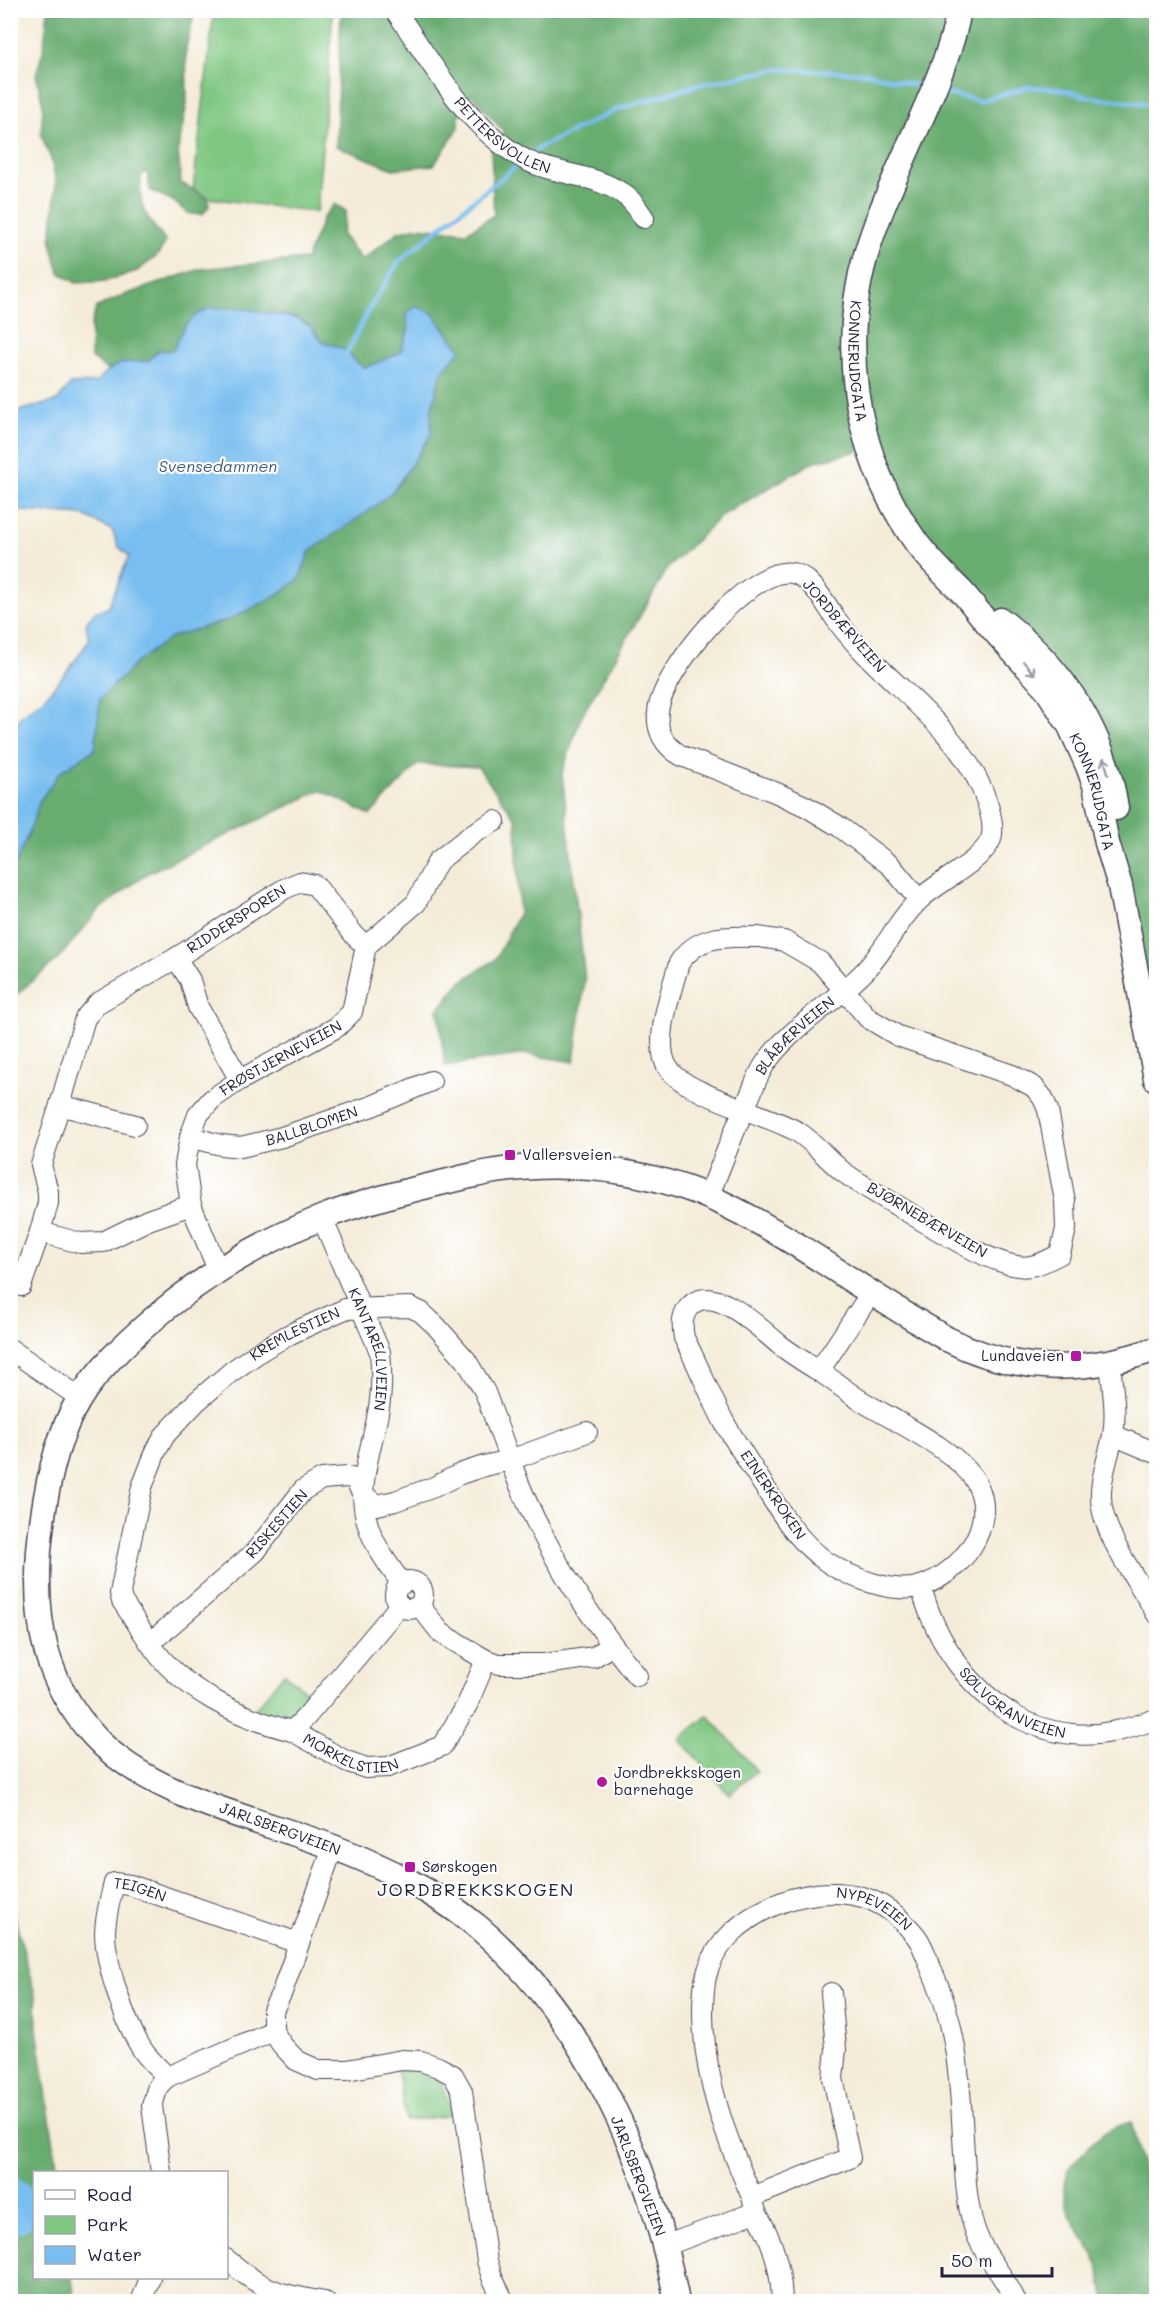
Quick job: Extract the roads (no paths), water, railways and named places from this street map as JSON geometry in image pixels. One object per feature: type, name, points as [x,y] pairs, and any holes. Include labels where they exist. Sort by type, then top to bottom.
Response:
[{"type":"main road","name":"KONNERUDGATA","points":[[959,10],[957,26],[943,69],[865,255],[855,300],[853,350],[860,419],[867,446],[889,498],[916,542],[1046,688],[1070,726],[1095,785],[1107,843],[1120,886],[1156,1079]]},
{"type":"main road","points":[[80,1398],[123,1346],[162,1311],[218,1270],[262,1246],[322,1218],[373,1201],[483,1173],[535,1167],[584,1168],[618,1173],[662,1181],[708,1197],[774,1231],[947,1340],[973,1352],[999,1360],[1038,1366],[1086,1366],[1156,1349]]},
{"type":"main road","name":"JARLSBERGVEIEN","points":[[80,1398],[62,1436],[49,1481],[38,1564],[38,1604],[45,1649],[57,1682],[67,1701],[96,1739],[133,1769],[208,1803],[333,1847],[388,1870],[434,1896],[476,1926],[528,1976],[558,2016],[599,2080],[629,2144],[664,2246],[677,2301]]},
{"type":"street","name":"PETTERSVOLLEN","points":[[395,10],[466,112],[490,135],[511,151],[534,164],[607,185],[629,198],[645,218]]},
{"type":"street","name":"JORDBÆRVEIEN","points":[[779,573],[793,573],[807,581],[863,652],[945,734],[970,765],[982,789],[993,831],[990,842],[961,870],[919,900],[891,866],[840,827],[787,798],[682,756],[663,740],[658,727],[658,710],[677,668],[703,632],[731,603],[765,577],[779,573]]},
{"type":"street","points":[[366,946],[416,903],[438,861],[474,833],[495,821]]},
{"type":"street","name":"RIDDERSPOREN","points":[[21,1286],[48,1203],[48,1192],[41,1165],[85,1018],[98,1003],[176,958],[284,889],[300,882],[315,885],[355,936],[366,946]]},
{"type":"street","name":"BLÅBÆRVEIEN","points":[[708,1197],[764,1065],[880,954],[919,900]]},
{"type":"street","points":[[744,1109],[689,1085],[669,1070],[664,1059],[662,1036],[665,1017],[680,963],[686,952],[705,940],[718,938],[759,937],[784,942],[820,962],[843,990]]},
{"type":"street","name":"FRØSTJERNEVEIEN","points":[[218,1270],[191,1205],[185,1165],[190,1137],[198,1114],[212,1099],[240,1080],[338,1027],[351,1012],[366,946]]},
{"type":"street","name":"RIDDERSPOREN","points":[[176,958],[190,980],[198,1007],[240,1080]]},
{"type":"street","name":"BJØRNEBÆRVEIEN","points":[[744,1109],[798,1133],[842,1171],[863,1185],[939,1231],[1000,1261],[1018,1266],[1035,1266],[1060,1254],[1066,1229],[1065,1201],[1059,1162],[1043,1098],[1034,1087],[1012,1075],[898,1035],[868,1018],[843,990]]},
{"type":"street","name":"BALLBLOMEN","points":[[190,1137],[221,1146],[241,1148],[282,1137],[372,1106],[431,1081]]},
{"type":"street","points":[[60,1105],[135,1125]]},
{"type":"street","points":[[40,1232],[80,1243],[103,1242],[148,1220],[191,1205]]},
{"type":"street","name":"KANTARELLVEIEN","points":[[322,1218],[380,1352],[381,1396],[366,1468],[363,1495],[366,1517],[373,1538],[402,1584],[410,1581],[421,1588],[423,1597],[409,1605],[441,1633],[486,1660],[498,1664],[545,1664],[594,1657],[612,1645]]},
{"type":"street","points":[[819,1371],[871,1293]]},
{"type":"street","name":"EINERKROKEN","points":[[706,1299],[733,1308],[799,1360],[819,1371],[954,1458],[977,1484],[982,1500],[982,1520],[977,1539],[968,1553],[952,1569],[921,1586],[884,1586],[849,1574],[825,1561],[796,1535],[723,1420],[684,1338],[682,1324],[686,1312],[693,1303],[706,1299]]},
{"type":"street","name":"KREMLESTIEN","points":[[150,1643],[122,1601],[120,1593],[142,1487],[156,1451],[165,1436],[196,1402],[231,1372],[262,1350],[325,1317],[345,1309],[361,1307],[410,1307],[421,1312],[443,1332],[466,1360],[485,1392],[510,1460]]},
{"type":"street","points":[[10,1348],[80,1398]]},
{"type":"street","points":[[1110,1362],[1114,1402],[1113,1435],[1101,1488],[1103,1515],[1119,1549],[1156,1613]]},
{"type":"street","points":[[586,1432],[510,1460],[528,1506],[550,1549],[612,1645],[637,1676]]},
{"type":"street","points":[[1113,1435],[1156,1453]]},
{"type":"street","name":"RISKESTIEN","points":[[150,1643],[255,1552],[303,1490],[322,1479],[347,1477],[355,1479],[363,1495],[377,1505],[434,1488],[460,1474],[510,1460]]},
{"type":"street","name":"SØLVGRANVEIEN","points":[[921,1586],[926,1605],[954,1660],[972,1681],[1009,1712],[1044,1729],[1071,1734],[1094,1735],[1128,1729],[1156,1719]]},
{"type":"street","name":"MORKELSTIEN","points":[[409,1605],[292,1731],[346,1761],[366,1768],[388,1767],[442,1746],[467,1705],[486,1660]]},
{"type":"street","points":[[150,1643],[167,1667],[223,1706],[264,1724],[292,1731]]},
{"type":"street","points":[[333,1847],[282,1992],[273,2010],[273,2031],[296,2060],[318,2070],[346,2070],[402,2061],[421,2061],[453,2075],[462,2091],[487,2260],[497,2299]]},
{"type":"street","name":"TEIGEN","points":[[167,2077],[143,2052],[127,2023],[114,1980],[105,1935],[114,1884],[130,1885],[298,1943]]},
{"type":"street","name":"NYPEVEIEN","points":[[782,2301],[779,2265],[727,2140],[710,2081],[703,2027],[703,2004],[707,1971],[728,1937],[743,1923],[766,1910],[811,1893],[840,1893],[862,1897],[883,1906],[918,1938],[944,1996],[955,2038],[960,2078],[966,2180],[974,2228],[989,2258],[1016,2301]]},
{"type":"street","points":[[664,2246],[850,2158],[833,2078],[836,2049],[831,1994]]},
{"type":"street","points":[[160,2171],[152,2106],[158,2086],[167,2077],[273,2031]]},
{"type":"street","points":[[228,2260],[258,2283],[275,2291],[299,2298],[325,2301]]},
{"type":"street","points":[[141,2301],[149,2279]]},
{"type":"water","name":"Svensedammen","points":[[416,306],[432,313],[461,350],[441,373],[431,411],[431,435],[394,490],[373,508],[310,551],[299,579],[276,596],[228,620],[171,637],[137,662],[100,699],[95,749],[60,772],[40,800],[11,874],[11,730],[23,714],[40,702],[50,691],[79,655],[89,640],[86,624],[94,612],[108,608],[129,556],[118,546],[112,530],[82,515],[11,510],[11,410],[18,411],[57,401],[71,384],[97,382],[108,370],[120,364],[148,361],[158,351],[173,350],[185,326],[196,315],[210,308],[241,308],[298,319],[311,327],[323,343],[338,347],[365,368],[400,353],[409,329],[406,315]]},
{"type":"waterway","points":[[529,156],[539,148],[618,109],[697,85],[779,69],[867,73],[925,88]]},
{"type":"waterway","points":[[939,92],[980,101],[1028,87],[1059,89],[1089,97],[1156,105]]},
{"type":"waterway","points":[[346,355],[367,313],[399,261],[520,163]]},
{"type":"waterway","points":[[10,2188],[22,2197],[21,2218],[10,2221]]},
{"type":"place","name":"Vallersveien","points":[[510,1155]]},
{"type":"place","name":"Lundaveien","points":[[1076,1356]]},
{"type":"place","name":"Jordbrekkskogen barnehage","points":[[602,1782]]},
{"type":"place","name":"Sørskogen","points":[[410,1867]]},
{"type":"district","name":"JORDBREKKSKOGEN","points":[[476,1890]]}]
